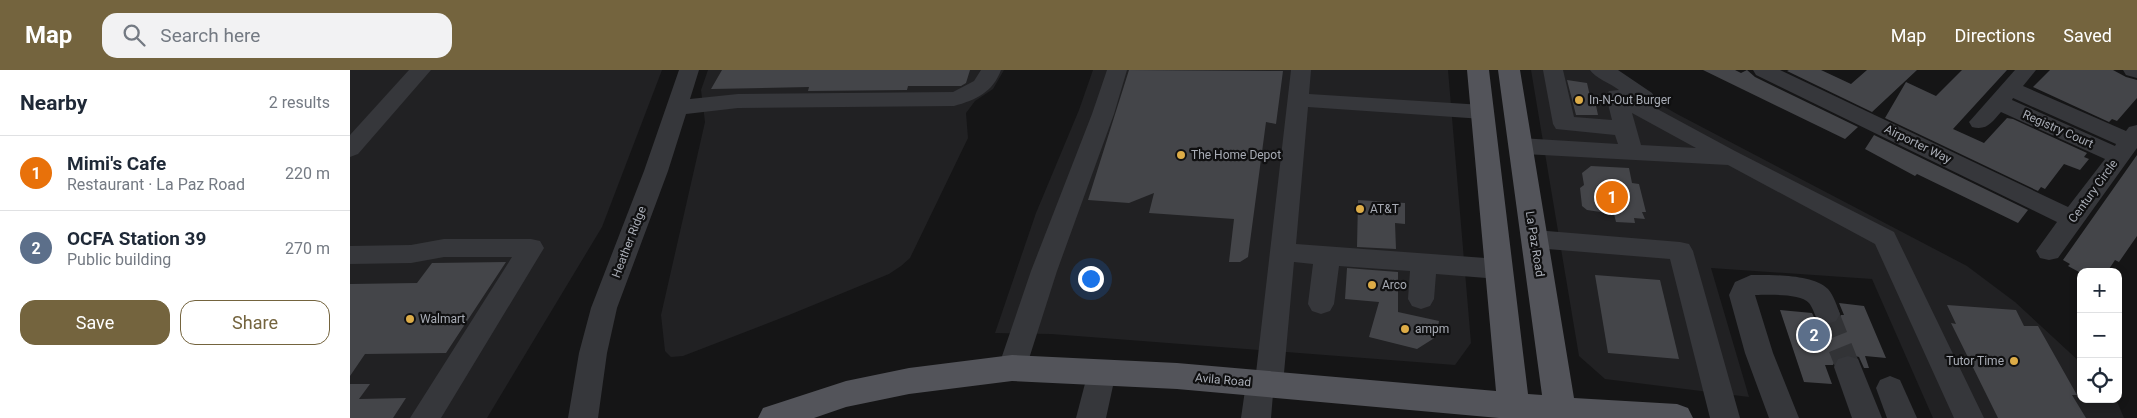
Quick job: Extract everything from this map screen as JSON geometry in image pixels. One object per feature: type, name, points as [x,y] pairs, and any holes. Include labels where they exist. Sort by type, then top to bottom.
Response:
[{"type":"main road","points":[[1478,70],[1514,412]]},
{"type":"main road","name":"La Paz Road","points":[[1510,70],[1561,414]]},
{"type":"main road","points":[[1483,112],[1502,132],[1510,188],[1532,226]]},
{"type":"main road","name":"Avila Road","points":[[774,418],[846,394],[900,383],[1012,368],[1102,372],[1264,384],[1514,412],[1678,418]]},
{"type":"street","points":[[350,149],[421,70]]},
{"type":"street","name":"Heather Ridge","points":[[583,418],[593,353],[604,308],[656,171],[689,70]]},
{"type":"street","points":[[676,108],[738,101],[954,99],[967,96],[979,89],[986,82],[991,70]]},
{"type":"street","points":[[1012,368],[1044,271],[1103,114],[1117,70]]},
{"type":"street","points":[[1256,418],[1264,384],[1283,252],[1301,70]]},
{"type":"street","points":[[1553,70],[1564,124],[1625,128]]},
{"type":"street","points":[[1600,70],[1614,76],[1657,107],[1659,114],[1655,116]]},
{"type":"street","name":"Airporter Way","points":[[1763,70],[2072,219]]},
{"type":"street","points":[[1980,122],[2026,70]]},
{"type":"street","points":[[2133,70],[2137,72]]},
{"type":"street","name":"Registry Court","points":[[2004,95],[2128,143]]},
{"type":"street","points":[[1631,152],[1617,96],[1885,238],[1969,418]]},
{"type":"street","points":[[1298,100],[1483,112]]},
{"type":"street","name":"Century Circle","points":[[2050,251],[2128,143]]},
{"type":"street","points":[[1522,146],[1732,158]]},
{"type":"street","points":[[1532,226],[1680,251],[1725,418]]},
{"type":"street","points":[[350,255],[411,254],[444,248],[532,248],[425,418]]},
{"type":"street","points":[[1283,252],[1499,269]]},
{"type":"street","points":[[1321,304],[1327,256]]},
{"type":"street","points":[[1421,299],[1424,263]]},
{"type":"street","points":[[1784,418],[1759,353],[1742,294],[1744,289],[1751,285],[1808,290],[1816,294],[1824,308]]},
{"type":"street","points":[[1848,367],[1867,418]]},
{"type":"street","points":[[1091,418],[1102,372]]},
{"type":"street","points":[[1890,388],[1902,418]]},
{"type":"shaded area","points":[[350,70],[662,70],[602,227],[487,418],[350,418]]},
{"type":"shaded area","points":[[708,70],[1004,70],[993,89],[975,101],[966,113],[968,138],[910,258],[901,266],[889,274],[789,315],[683,356],[671,357],[665,351],[661,315],[705,122],[701,90]]},
{"type":"shaded area","points":[[1093,70],[1448,70],[1471,343],[1455,365],[1051,334],[995,333],[1036,213],[1079,110]]},
{"type":"shaded area","points":[[1531,70],[1612,70],[1644,95],[1677,114],[1967,266],[2015,302],[2077,359],[2077,403],[2118,403],[2124,418],[1933,418],[1872,279],[1711,268],[1749,397],[1605,379],[1579,356]]},
{"type":"building","points":[[722,70],[970,70],[966,83],[961,86],[908,86],[907,90],[808,91],[809,87],[711,89]]},
{"type":"building","name":"The Home Depot","points":[[1129,70],[1283,71],[1276,124],[1266,122],[1248,257],[1240,262],[1229,262],[1234,219],[1149,213],[1154,193],[1129,203],[1088,200]]},
{"type":"building","points":[[1703,70],[1735,70],[1741,73],[1747,70],[1755,77],[1858,127],[1845,139]]},
{"type":"building","points":[[1821,70],[1851,84],[1867,70],[1917,70],[1872,112],[1787,71]]},
{"type":"building","points":[[1962,70],[2007,70],[1953,129],[1984,143],[2007,118],[2013,119],[2087,153],[2084,157],[2089,159],[2080,170],[2064,164],[2045,189],[2041,187],[2038,191],[1885,118],[1906,82],[1936,96]]},
{"type":"building","points":[[2050,70],[2113,70],[2137,80],[2137,98],[2117,121],[2112,119],[2109,122],[2033,87]]},
{"type":"building","name":"In-N-Out Burger","points":[[1567,80],[1587,83],[1590,96],[1594,96],[1598,115],[1576,115]]},
{"type":"building","points":[[1874,135],[2028,210],[2018,223],[1917,174],[1915,176],[1865,149]]},
{"type":"building","points":[[2137,155],[2137,236],[2119,262],[2115,260],[2110,268],[2077,268],[2077,271],[2068,266],[2070,264],[2063,260]]},
{"type":"building","points":[[1591,166],[1629,168],[1632,183],[1639,184],[1646,212],[1642,212],[1645,219],[1634,218],[1635,223],[1616,222],[1614,214],[1587,210],[1582,206],[1580,188],[1584,185],[1582,173]]},
{"type":"building","points":[[1358,200],[1405,203],[1405,224],[1395,223],[1396,249],[1357,247]]},
{"type":"building","name":"Walmart","points":[[506,262],[446,353],[365,354],[350,376],[350,284],[417,283],[432,263]]},
{"type":"building","points":[[1347,268],[1398,272],[1398,312],[1439,321],[1436,337],[1417,349],[1369,337],[1379,302],[1345,299]]},
{"type":"building","points":[[1595,275],[1660,280],[1679,359],[1608,353]]},
{"type":"building","points":[[1839,303],[1864,306],[1886,358],[1865,356],[1869,368],[1864,368],[1859,357],[1847,354],[1837,357],[1833,365],[1825,365],[1832,384],[1804,382],[1780,310],[1812,313],[1817,323],[1828,326],[1837,323],[1841,315],[1844,315]]},
{"type":"building","name":"Tutor Time","points":[[1947,305],[2016,310],[2024,326],[2038,326],[2077,395],[2072,395],[2086,418],[1998,418],[1951,323],[1956,324]]},
{"type":"building","points":[[350,384],[370,384],[359,399],[406,398],[393,418],[350,418]]},
{"type":"tunnel","points":[[1827,314],[1848,367]]},
{"type":"place","name":"In-N-Out Burger","points":[[1579,100]]},
{"type":"place","name":"The Home Depot","points":[[1181,155]]},
{"type":"place","name":"Mimi's Cafe","points":[[1612,197]]},
{"type":"place","name":"AT&T","points":[[1360,209]]},
{"type":"place","name":"Arco","points":[[1372,285]]},
{"type":"place","name":"Walmart","points":[[410,319]]},
{"type":"place","name":"ampm","points":[[1405,329]]},
{"type":"place","name":"OCFA Station 39","points":[[1814,335]]},
{"type":"place","name":"Tutor Time","points":[[2014,361]]}]
